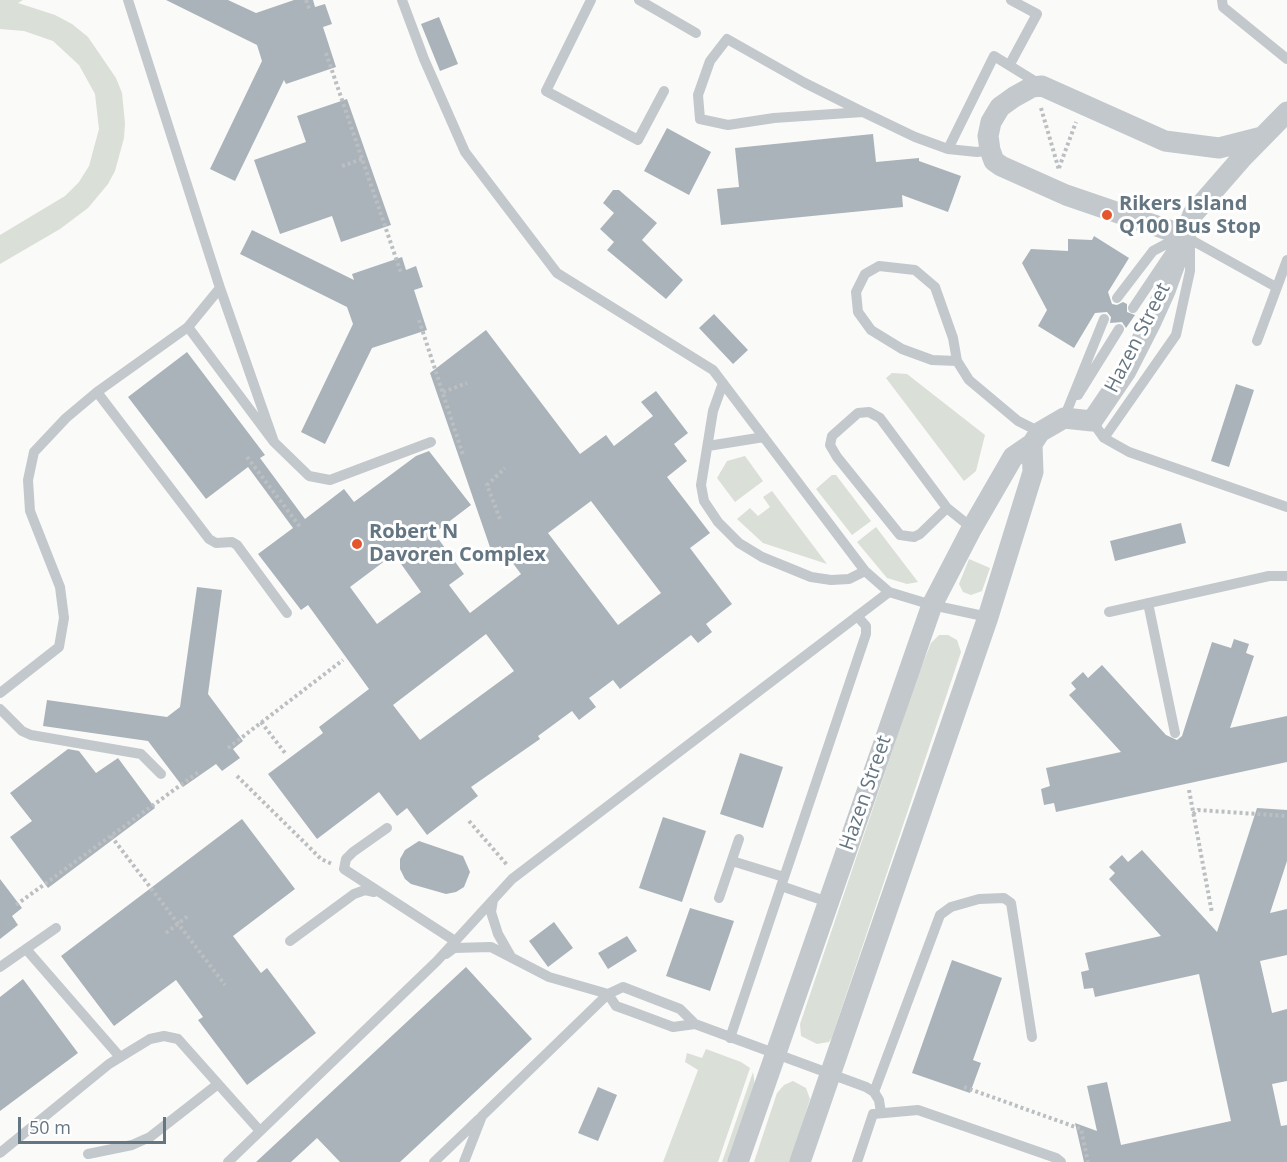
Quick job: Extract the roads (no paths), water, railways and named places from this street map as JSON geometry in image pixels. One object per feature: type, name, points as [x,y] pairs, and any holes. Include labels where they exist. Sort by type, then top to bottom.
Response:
[{"type":"street","points":[[1187,237],[1066,195],[1001,166],[994,161],[988,136],[991,122],[1000,107],[1032,87],[1042,86],[1166,141],[1190,146],[1219,148],[1263,136]]},
{"type":"street","name":"Hazen Street","points":[[1098,429],[1165,291],[1187,237],[1193,213],[1287,112]]},
{"type":"street","points":[[1064,418],[1098,429]]},
{"type":"street","name":"Hazen Street","points":[[738,1162],[932,605],[972,528],[1013,457],[1064,418]]},
{"type":"street","points":[[800,1162],[988,617],[1033,472],[1036,438]]},
{"type":"lane","points":[[128,0],[220,288],[274,442]]},
{"type":"lane","points":[[402,0],[424,59],[465,152],[557,273],[713,370],[865,570],[889,592],[932,605],[988,617]]},
{"type":"lane","points":[[591,0],[546,91],[638,140],[664,91]]},
{"type":"lane","points":[[639,0],[696,33]]},
{"type":"lane","points":[[1010,64],[1037,14],[1011,0]]},
{"type":"lane","points":[[1222,0],[1223,7],[1287,59]]},
{"type":"lane","points":[[863,111],[774,118],[728,125],[700,119],[699,95],[710,61],[727,39],[915,137],[948,149],[977,152],[990,150]]},
{"type":"lane","points":[[948,149],[994,56],[1042,86]]},
{"type":"lane","points":[[1187,237],[1276,287]]},
{"type":"lane","points":[[1117,298],[1153,251],[1187,237]]},
{"type":"lane","points":[[1133,308],[1187,237]]},
{"type":"lane","points":[[1187,237],[1190,272],[1176,335],[1098,429],[1129,452],[1287,507]]},
{"type":"lane","points":[[1257,340],[1287,260]]},
{"type":"lane","points":[[957,361],[932,360],[902,349],[871,330],[858,312],[856,292],[865,274],[879,266],[915,270],[936,287],[951,328],[957,361],[969,380],[1036,438]]},
{"type":"lane","points":[[0,693],[59,647],[64,618],[60,587],[30,512],[28,480],[34,452],[66,418],[97,392],[188,327],[220,288]]},
{"type":"lane","points":[[1064,418],[1104,319]]},
{"type":"lane","points":[[188,327],[274,442],[309,476],[330,480],[431,442]]},
{"type":"lane","points":[[1064,418],[1119,329]]},
{"type":"lane","points":[[723,383],[713,411],[701,485],[704,501],[739,543],[762,557],[811,576],[831,580],[849,579],[865,570]]},
{"type":"lane","points":[[97,392],[209,539],[216,543],[232,542],[237,545],[287,612]]},
{"type":"lane","points":[[947,508],[920,534],[914,537],[900,535],[837,458],[830,445],[832,436],[858,413],[869,412],[880,418],[947,508],[972,528]]},
{"type":"lane","points":[[708,446],[764,437]]},
{"type":"lane","points":[[1109,612],[1269,576],[1287,576]]},
{"type":"lane","points":[[228,1162],[437,961],[516,875],[889,592]]},
{"type":"lane","points":[[1148,603],[1174,733]]},
{"type":"lane","points":[[730,1038],[866,634],[866,626],[857,616]]},
{"type":"lane","points":[[0,709],[22,731],[31,735],[141,754],[161,774]]},
{"type":"lane","points":[[387,828],[353,852],[346,860],[344,869],[455,941]]},
{"type":"lane","points":[[719,898],[739,839]]},
{"type":"lane","points":[[732,861],[828,902]]},
{"type":"lane","points":[[290,941],[354,894],[365,891],[378,892]]},
{"type":"lane","points":[[881,1113],[874,1092],[940,915],[951,907],[979,899],[1004,898],[1011,903],[1032,1037]]},
{"type":"lane","points":[[493,900],[491,912],[498,934],[510,955]]},
{"type":"lane","points":[[0,967],[56,928]]},
{"type":"lane","points":[[437,961],[454,948],[491,947],[510,955],[526,968],[608,994],[616,1006],[672,1027],[695,1024]]},
{"type":"lane","points":[[26,949],[120,1057]]},
{"type":"lane","points":[[434,1162],[608,994],[623,987],[680,1009],[695,1024],[874,1092]]},
{"type":"lane","points":[[0,1153],[120,1057],[150,1039],[164,1036],[178,1040],[260,1131]]},
{"type":"lane","points":[[88,1154],[132,1145],[150,1137],[218,1084]]},
{"type":"lane","points":[[856,1162],[873,1114],[918,1110],[1056,1158],[1061,1162]]},
{"type":"lane","points":[[464,1162],[482,1116]]},
{"type":"place","name":"Rikers Island Q100 Bus Stop","points":[[1107,215]]},
{"type":"place","name":"Robert N Davoren Complex","points":[[357,544]]}]
